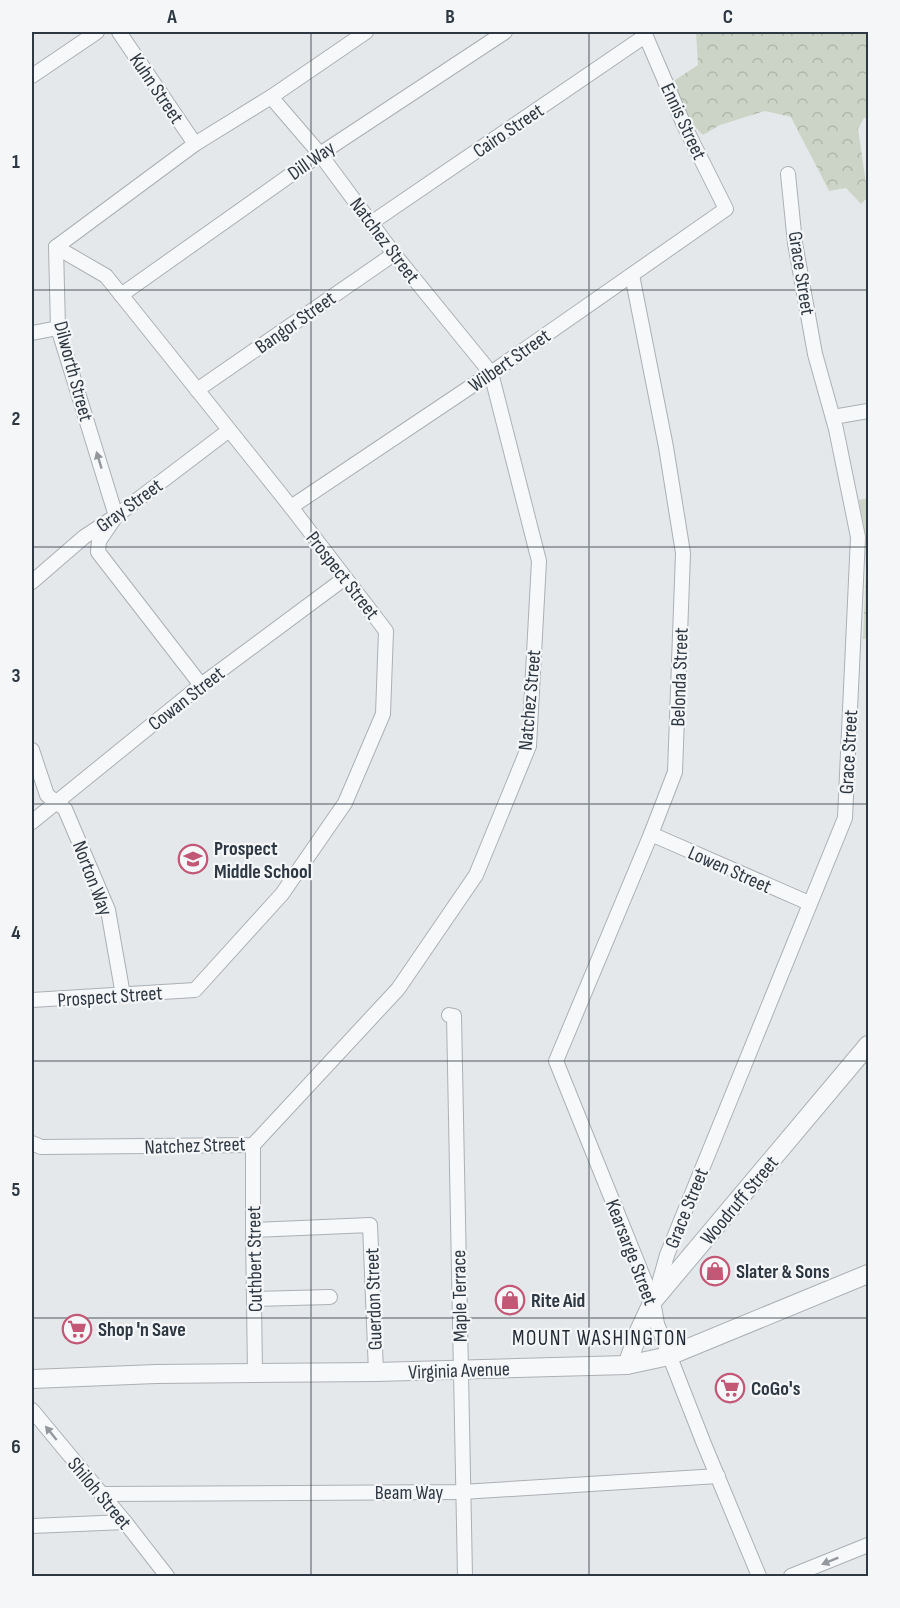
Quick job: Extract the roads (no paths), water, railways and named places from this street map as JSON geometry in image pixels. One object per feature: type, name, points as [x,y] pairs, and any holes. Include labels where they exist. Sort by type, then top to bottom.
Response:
[{"type":"street","points":[[32,76],[96,32]]},
{"type":"street","name":"Kuhn Street","points":[[119,32],[195,144]]},
{"type":"street","points":[[56,247],[195,144],[271,97],[366,32]]},
{"type":"street","name":"Dill Way","points":[[121,295],[320,154],[505,32]]},
{"type":"street","name":"Ennis Street","points":[[645,34],[684,125],[726,209]]},
{"type":"street","name":"Cairo Street","points":[[371,223],[645,34]]},
{"type":"street","name":"Natchez Street","points":[[32,1143],[41,1147],[253,1145],[398,988],[457,904],[476,875],[529,746],[539,561],[491,373],[394,254],[320,154],[271,97]]},
{"type":"street","name":"Grace Street","points":[[654,1301],[667,1255],[845,818],[858,537],[833,417],[815,354],[795,243],[788,174]]},
{"type":"street","name":"Wilbert Street","points":[[291,507],[491,373],[726,209]]},
{"type":"street","name":"Prospect Street","points":[[32,1000],[195,990],[282,894],[345,803],[382,714],[386,631],[291,507],[106,276],[56,247]]},
{"type":"street","name":"Dilworth Street","points":[[56,247],[58,328],[116,516]]},
{"type":"street","name":"Bangor Street","points":[[197,390],[394,254]]},
{"type":"street","name":"Belonda Street","points":[[556,1061],[675,772],[683,553],[666,447],[632,275]]},
{"type":"street","points":[[32,333],[58,328]]},
{"type":"street","points":[[833,417],[868,411]]},
{"type":"street","name":"Gray Street","points":[[32,582],[84,537],[116,516],[228,431]]},
{"type":"street","points":[[116,516],[99,541],[98,552],[201,685]]},
{"type":"street","name":"Cowan Street","points":[[32,822],[201,685],[345,578]]},
{"type":"street","name":"Norton Way","points":[[32,750],[46,795],[65,809],[108,910],[123,995]]},
{"type":"street","name":"Lowen Street","points":[[651,834],[809,903]]},
{"type":"street","name":"Maple Terrace","points":[[451,1015],[465,1576]]},
{"type":"street","name":"Woodruff Street","points":[[627,1365],[639,1331],[654,1301],[868,1045]]},
{"type":"street","name":"Kearsarge Street","points":[[556,1061],[654,1301],[657,1324],[669,1356],[759,1576]]},
{"type":"street","name":"Cuthbert Street","points":[[253,1145],[255,1373]]},
{"type":"street","name":"Guerdon Street","points":[[253,1230],[370,1225],[376,1372]]},
{"type":"street","name":"Virginia Avenue","points":[[32,1379],[156,1374],[376,1372],[627,1365],[669,1356],[868,1274]]},
{"type":"street","points":[[254,1299],[330,1297]]},
{"type":"street","name":"Shiloh Street","points":[[32,1410],[167,1576]]},
{"type":"street","name":"Beam Way","points":[[101,1494],[462,1492],[718,1476]]},
{"type":"street","points":[[32,1526],[125,1522]]},
{"type":"street","points":[[791,1576],[868,1545]]},
{"type":"place","name":"Prospect Middle School","points":[[193,859]]},
{"type":"place","name":"Slater & Sons","points":[[715,1271]]},
{"type":"place","name":"Rite Aid","points":[[510,1300]]},
{"type":"place","name":"Shop 'n Save","points":[[77,1329]]},
{"type":"place","name":"CoGo's","points":[[730,1388]]},
{"type":"district","name":"MOUNT WASHINGTON","points":[[600,1338]]}]
